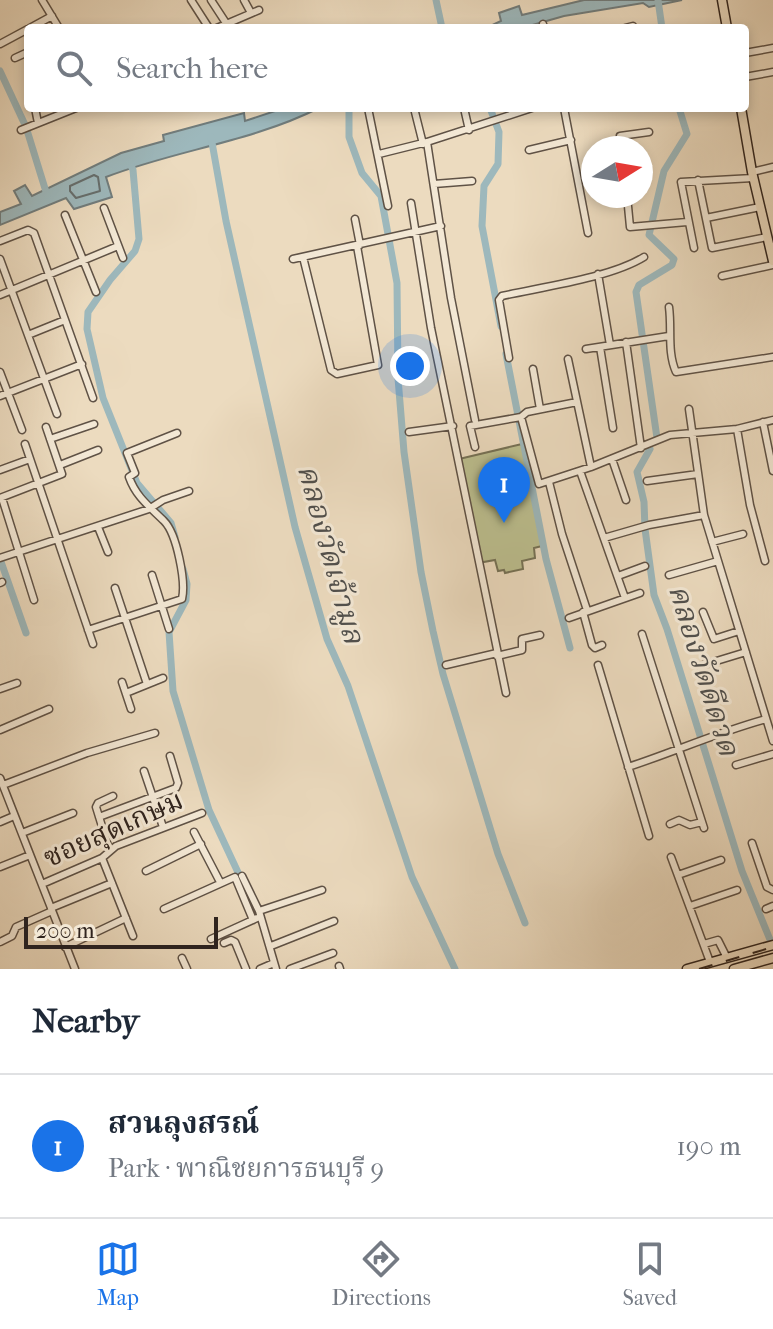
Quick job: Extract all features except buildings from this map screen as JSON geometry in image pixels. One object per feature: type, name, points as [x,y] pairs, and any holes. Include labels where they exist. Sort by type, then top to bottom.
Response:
[{"type":"main road","points":[[723,2],[726,24]]},
{"type":"main road","points":[[742,112],[752,175],[773,263]]},
{"type":"main road","points":[[687,969],[772,945]]},
{"type":"main road","points":[[734,969],[773,958]]},
{"type":"street","points":[[42,0],[57,24]]},
{"type":"street","points":[[191,0],[206,24]]},
{"type":"street","points":[[211,0],[226,23],[259,10]]},
{"type":"street","points":[[244,0],[250,11]]},
{"type":"street","points":[[37,24],[52,16]]},
{"type":"street","points":[[0,44],[24,31]]},
{"type":"street","points":[[749,52],[773,48]]},
{"type":"street","points":[[15,58],[24,54]]},
{"type":"street","points":[[749,76],[773,72]]},
{"type":"street","points":[[36,112],[38,123]]},
{"type":"street","points":[[21,130],[66,112]]},
{"type":"street","points":[[369,112],[388,206]]},
{"type":"street","points":[[415,112],[434,184],[451,298],[475,420]]},
{"type":"street","points":[[465,112],[469,130]]},
{"type":"street","points":[[379,154],[490,124],[522,112]]},
{"type":"street","points":[[565,112],[588,233]]},
{"type":"street","points":[[620,136],[649,132]]},
{"type":"street","points":[[529,150],[571,140]]},
{"type":"street","points":[[694,248],[680,185],[684,181],[752,175],[773,167]]},
{"type":"street","points":[[698,180],[712,248],[767,237]]},
{"type":"street","points":[[434,184],[472,181]]},
{"type":"street","points":[[411,203],[427,308],[506,693]]},
{"type":"street","points":[[628,208],[630,227],[760,207]]},
{"type":"street","points":[[104,208],[123,258]]},
{"type":"street","points":[[65,215],[96,292]]},
{"type":"street","points":[[303,257],[331,370],[337,374],[378,365],[355,219]]},
{"type":"street","points":[[293,259],[441,226]]},
{"type":"street","points":[[0,241],[32,230],[93,398]]},
{"type":"street","points":[[0,295],[118,246]]},
{"type":"street","points":[[509,358],[500,298],[630,265],[644,257]]},
{"type":"street","points":[[0,259],[57,414]]},
{"type":"street","points":[[722,276],[773,263]]},
{"type":"street","points":[[598,274],[610,345]]},
{"type":"street","points":[[669,307],[669,336],[676,372],[773,357]]},
{"type":"street","points":[[28,335],[65,320]]},
{"type":"street","points":[[586,349],[669,336]]},
{"type":"street","points":[[626,342],[641,448]]},
{"type":"street","points":[[600,347],[613,428]]},
{"type":"street","points":[[568,359],[591,467]]},
{"type":"street","points":[[4,394],[82,364]]},
{"type":"street","points":[[533,369],[540,409]]},
{"type":"street","points":[[0,372],[4,394],[22,430]]},
{"type":"street","points":[[475,447],[470,426],[577,402]]},
{"type":"street","points":[[689,409],[704,515],[772,737]]},
{"type":"street","points":[[518,417],[539,484],[670,435],[737,429],[773,420]]},
{"type":"street","points":[[763,422],[773,471]]},
{"type":"street","points":[[50,439],[94,424]]},
{"type":"street","points":[[409,432],[453,426]]},
{"type":"street","points":[[34,600],[1,498],[62,474],[46,427]]},
{"type":"street","points":[[737,429],[750,505],[765,561]]},
{"type":"street","points":[[88,630],[182,599],[182,575],[169,527],[131,484],[127,453],[177,433]]},
{"type":"street","points":[[25,444],[93,644]]},
{"type":"street","points":[[60,465],[98,450]]},
{"type":"street","points":[[0,470],[30,459]]},
{"type":"street","points":[[612,459],[626,500]]},
{"type":"street","points":[[580,471],[625,598]]},
{"type":"street","points":[[647,481],[698,474]]},
{"type":"street","points":[[549,482],[592,645],[595,648],[602,645]]},
{"type":"street","points":[[2,557],[98,527],[189,491]]},
{"type":"street","points":[[604,538],[641,526],[704,515]]},
{"type":"street","points":[[98,527],[108,552]]},
{"type":"street","points":[[712,542],[743,534]]},
{"type":"street","points":[[669,575],[718,561]]},
{"type":"street","points":[[618,576],[645,566]]},
{"type":"street","points":[[152,575],[169,629]]},
{"type":"street","points":[[115,588],[147,684]]},
{"type":"street","points":[[569,618],[640,593]]},
{"type":"street","points":[[703,612],[714,639],[739,631]]},
{"type":"street","points":[[642,634],[703,825],[690,825],[679,820],[670,824]]},
{"type":"street","points":[[446,665],[522,650],[522,639],[540,635]]},
{"type":"street","points":[[700,666],[746,652]]},
{"type":"street","points":[[598,665],[649,836]]},
{"type":"street","points":[[126,693],[163,678]]},
{"type":"street","points":[[122,682],[131,709]]},
{"type":"street","points":[[0,689],[17,683]]},
{"type":"street","points":[[0,730],[49,709]]},
{"type":"street","points":[[628,767],[680,751],[715,733],[766,719]]},
{"type":"street","points":[[75,969],[1,781],[155,733]]},
{"type":"street","points":[[736,765],[773,754]]},
{"type":"street","points":[[99,817],[178,786],[170,756]]},
{"type":"street","points":[[144,771],[163,827]]},
{"type":"street","points":[[109,849],[96,804],[113,796]]},
{"type":"street","points":[[22,833],[73,813]]},
{"type":"street","name":"ซอยสุดเกษม","points":[[42,884],[102,858],[109,849],[202,813]]},
{"type":"street","points":[[0,822],[14,816]]},
{"type":"street","points":[[194,832],[220,882]]},
{"type":"street","points":[[752,843],[767,887],[773,890]]},
{"type":"street","points":[[146,871],[201,844]]},
{"type":"street","points":[[0,867],[30,855]]},
{"type":"street","points":[[671,857],[710,962]]},
{"type":"street","points":[[102,858],[133,936]]},
{"type":"street","points":[[678,875],[721,860]]},
{"type":"street","points":[[242,876],[257,916]]},
{"type":"street","points":[[164,909],[235,877],[271,946],[275,966],[260,969]]},
{"type":"street","points":[[0,942],[12,936],[16,927],[112,883]]},
{"type":"street","points":[[211,939],[257,916],[322,890]]},
{"type":"street","points":[[690,906],[737,890]]},
{"type":"street","points":[[65,947],[126,918]]},
{"type":"street","points":[[271,946],[334,921]]},
{"type":"street","points":[[704,944],[718,940],[727,958]]},
{"type":"street","points":[[224,943],[235,942],[246,969]]},
{"type":"street","points":[[290,969],[333,953]]},
{"type":"street","points":[[182,958],[187,969]]},
{"type":"green space","points":[[522,444],[542,546],[534,548],[535,558],[522,561],[523,569],[505,573],[504,570],[498,571],[495,560],[478,563],[459,459]]},
{"type":"water","points":[[584,0],[682,0],[649,7],[643,3],[564,16],[536,24],[495,24],[501,21],[499,13],[519,6],[522,15]]},
{"type":"water","points":[[272,112],[310,112],[240,138],[106,177],[112,197],[74,209],[66,198],[0,225],[0,212],[21,204],[14,191],[25,185],[32,196],[121,153],[164,141],[163,135],[244,113],[245,121]]},
{"type":"waterway","points":[[436,0],[441,24]]},
{"type":"waterway","name":"คลองวัดดีดวด","points":[[658,0],[661,24]]},
{"type":"waterway","points":[[0,71],[26,127],[47,195]]},
{"type":"waterway","points":[[349,112],[349,137],[362,173],[381,196],[397,283],[398,378],[404,452],[421,572],[433,631],[443,674],[498,854],[525,923]]},
{"type":"waterway","points":[[492,112],[499,132],[498,164],[484,186],[482,226],[501,326]]},
{"type":"waterway","name":"คลองวัดดีดวด","points":[[657,438],[636,292],[639,285],[672,265],[674,259],[649,235],[664,171],[687,134],[680,112]]},
{"type":"waterway","name":"คลองวัดเจ้ามูล","points":[[211,137],[226,221],[295,527],[327,639],[348,686],[412,877],[455,969]]},
{"type":"waterway","points":[[129,161],[133,170],[139,239],[135,251],[88,312],[87,329],[103,398],[137,483],[171,523],[175,537]]},
{"type":"waterway","points":[[506,354],[546,559],[570,648]]},
{"type":"waterway","name":"คลองวัดดีดวด","points":[[650,449],[637,472],[644,502],[654,595],[742,871],[773,947]]},
{"type":"waterway","points":[[0,559],[26,633]]},
{"type":"waterway","points":[[183,569],[187,584],[186,600],[169,632],[173,691],[209,810],[242,881]]},
{"type":"railway","points":[[699,969],[773,947]]},
{"type":"place","name":"สวนลุงสรณ์","points":[[504,523]]}]
